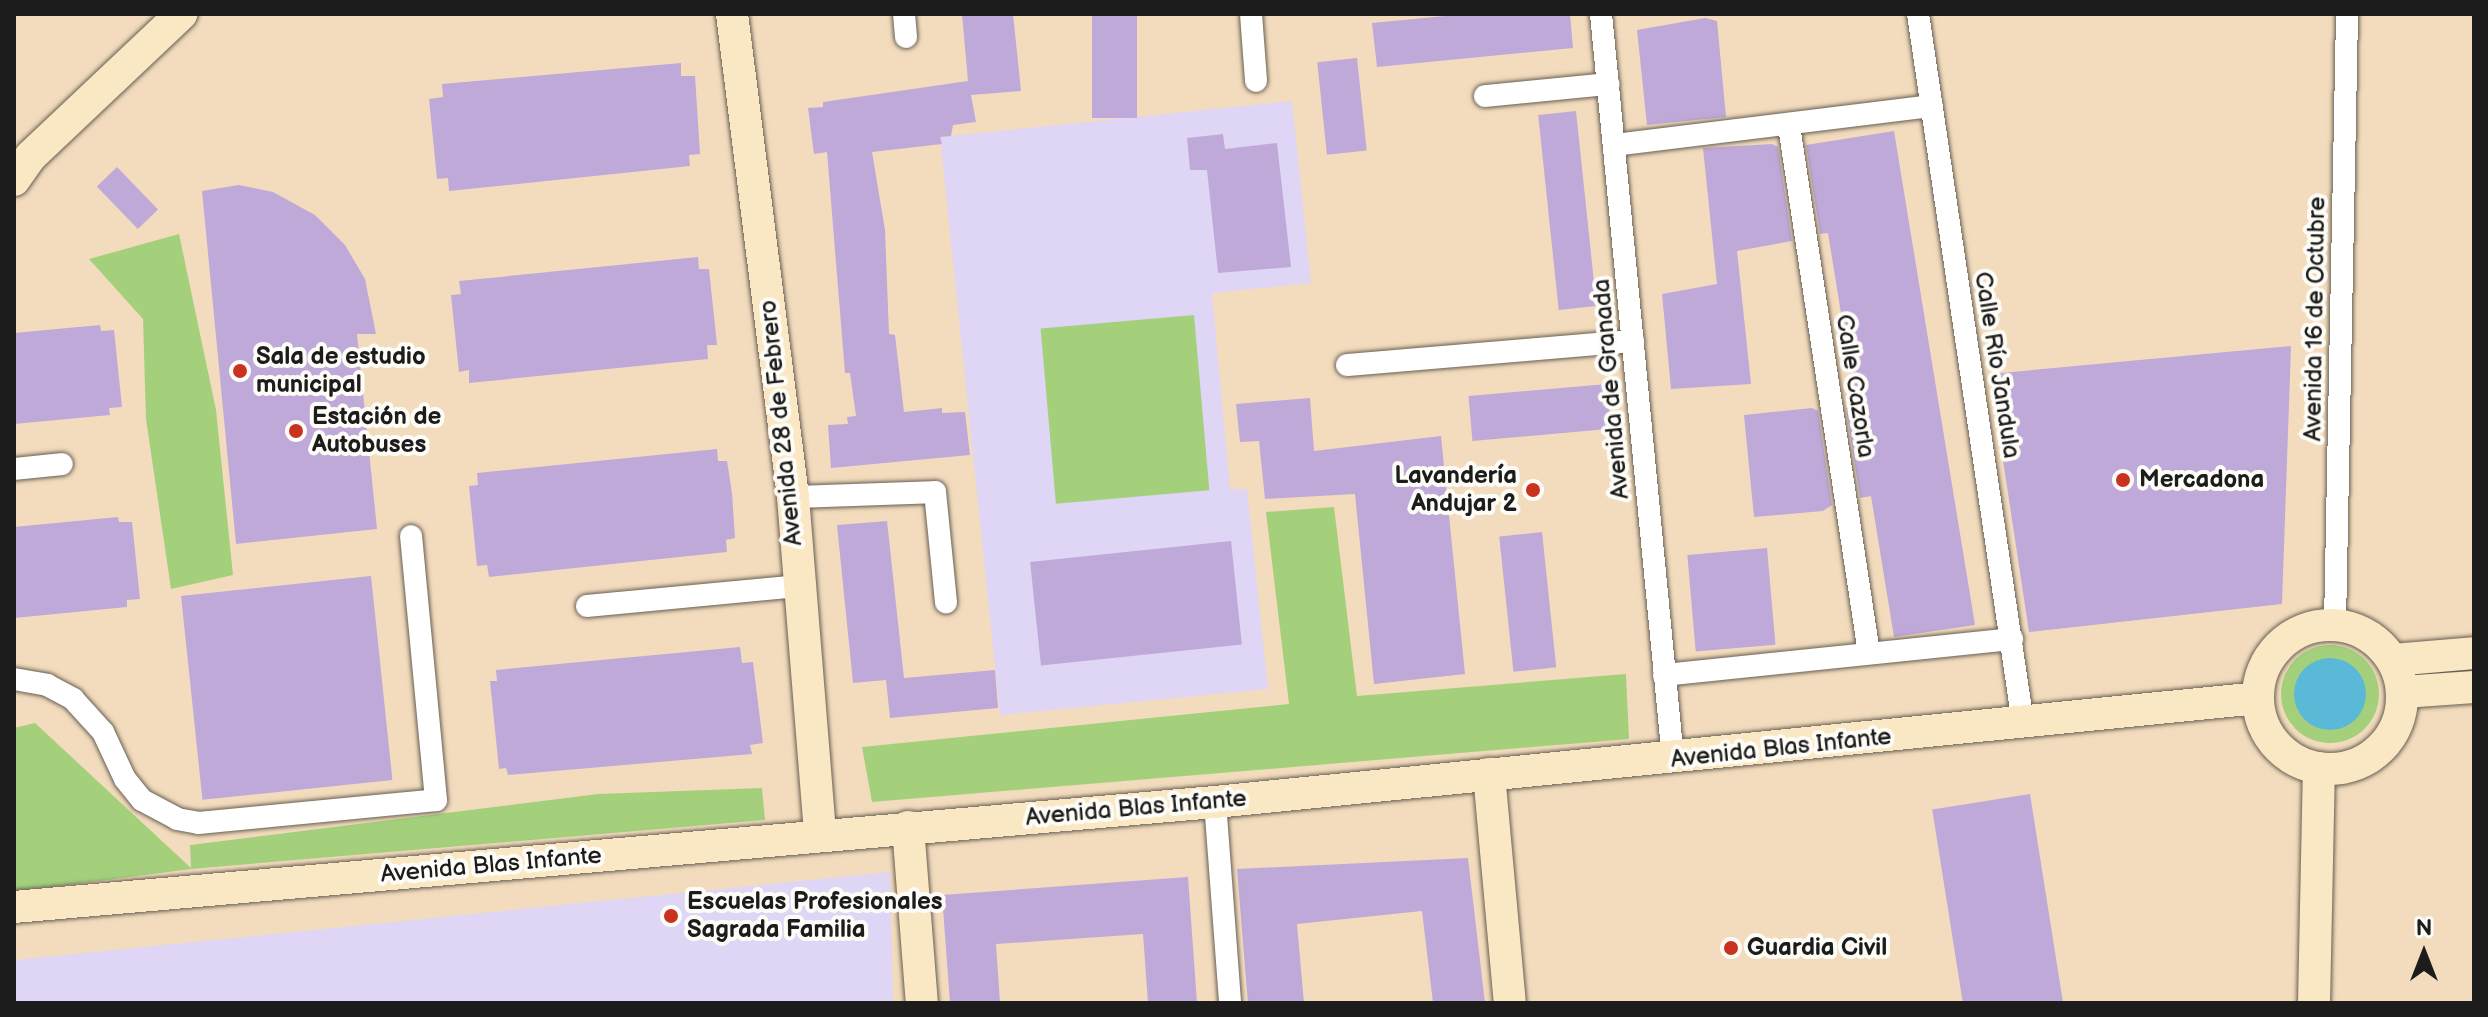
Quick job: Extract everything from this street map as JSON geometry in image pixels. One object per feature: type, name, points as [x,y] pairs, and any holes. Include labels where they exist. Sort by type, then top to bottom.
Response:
[{"type":"main road","points":[[20,158],[181,14]]},
{"type":"main road","name":"Avenida 28 de Febrero","points":[[732,14],[793,497],[797,586],[820,834]]},
{"type":"main road","points":[[2335,624],[2368,636],[2393,660],[2403,692],[2393,733],[2379,750],[2362,762],[2319,768],[2291,757],[2269,736],[2258,698],[2261,675],[2289,637],[2335,624]]},
{"type":"main road","points":[[2393,660],[2474,653]]},
{"type":"main road","points":[[2403,692],[2474,687]]},
{"type":"main road","name":"Avenida Blas Infante","points":[[14,907],[820,834],[1215,802],[1673,759],[2258,698]]},
{"type":"main road","points":[[2314,1003],[2319,768]]},
{"type":"main road","points":[[1489,774],[1510,1003]]},
{"type":"main road","points":[[908,827],[922,1003]]},
{"type":"street","points":[[904,14],[906,37]]},
{"type":"street","points":[[1251,14],[1256,81]]},
{"type":"street","name":"Avenida de Granada","points":[[1601,14],[1673,759]]},
{"type":"street","name":"Calle Río Jandula","points":[[1918,14],[2023,723]]},
{"type":"street","name":"Avenida 16 de Octubre","points":[[2335,624],[2347,14]]},
{"type":"street","points":[[1485,96],[1608,84]]},
{"type":"street","points":[[1614,145],[1789,126],[1932,106]]},
{"type":"street","name":"Calle Cazorla","points":[[1789,126],[1869,653]]},
{"type":"street","points":[[1347,365],[1633,341]]},
{"type":"street","points":[[14,469],[62,464]]},
{"type":"street","points":[[793,497],[935,492],[946,602]]},
{"type":"street","points":[[14,679],[47,685],[73,699],[103,732],[125,779],[142,800],[177,819],[199,823],[436,800],[411,536]]},
{"type":"street","points":[[587,606],[797,586]]},
{"type":"street","points":[[1664,675],[2012,639]]},
{"type":"street","points":[[1215,802],[1230,1003]]},
{"type":"shaded area","points":[[1292,101],[1311,283],[1212,293],[1230,489],[1247,489],[1268,689],[1000,715],[940,137]]},
{"type":"shaded area","name":"Escuelas Profesionales Sagrada Familia","points":[[890,872],[893,1003],[14,1003],[14,960]]},
{"type":"green space","points":[[179,234],[216,410],[233,575],[171,589],[146,419],[143,319],[89,259]]},
{"type":"green space","points":[[1194,315],[1209,490],[1056,504],[1041,328]]},
{"type":"green space","points":[[1334,507],[1357,696],[1626,674],[1629,739],[872,802],[862,747],[1289,704],[1266,512]]},
{"type":"green space","points":[[2330,645],[2349,649],[2364,660],[2375,675],[2379,694],[2375,713],[2364,728],[2349,739],[2330,743],[2311,739],[2296,728],[2285,713],[2281,694],[2285,675],[2296,660],[2311,649]]},
{"type":"green space","points":[[35,723],[191,868],[190,845],[598,794],[762,788],[765,820],[191,869],[14,892],[14,728]]},
{"type":"water","points":[[2330,658],[2350,664],[2360,674],[2366,694],[2360,714],[2350,724],[2330,730],[2310,724],[2300,714],[2294,694],[2300,674],[2310,664]]},
{"type":"building","points":[[962,14],[1013,14],[1021,91],[971,95],[976,122],[953,125],[951,136],[940,137],[942,144],[872,152],[885,230],[889,334],[895,335],[904,412],[942,408],[942,413],[965,412],[970,455],[831,468],[828,425],[848,424],[847,417],[856,416],[850,373],[845,373],[827,152],[814,154],[808,108],[823,107],[823,102],[968,81]]},
{"type":"building","points":[[1092,14],[1137,14],[1137,118],[1092,118]]},
{"type":"building","points":[[1466,14],[1570,14],[1573,48],[1377,67],[1372,23]]},
{"type":"building","points":[[1705,18],[1717,21],[1726,117],[1647,125],[1637,30]]},
{"type":"building","points":[[1357,58],[1367,150],[1327,155],[1317,62]]},
{"type":"building","points":[[681,63],[681,76],[695,76],[700,154],[689,155],[690,166],[449,191],[448,178],[437,179],[429,99],[443,97],[442,84]]},
{"type":"building","points":[[1576,111],[1596,306],[1559,310],[1538,115]]},
{"type":"building","points":[[1894,131],[1975,625],[1894,637],[1871,496],[1860,498],[1846,408],[1856,406],[1828,233],[1820,234],[1806,145]]},
{"type":"building","points":[[1223,134],[1225,149],[1277,143],[1291,267],[1218,273],[1207,170],[1190,170],[1187,138]]},
{"type":"building","points":[[1772,144],[1778,147],[1792,241],[1737,251],[1751,384],[1671,389],[1662,294],[1717,284],[1703,148]]},
{"type":"building","points":[[117,167],[158,209],[138,229],[97,186]]},
{"type":"building","name":"Estación de Autobuses","points":[[239,185],[273,192],[315,215],[345,245],[365,279],[376,334],[357,334],[377,529],[236,544],[202,191]]},
{"type":"building","points":[[698,257],[699,269],[709,269],[717,345],[707,345],[708,359],[469,383],[469,370],[459,372],[451,295],[461,294],[459,281]]},
{"type":"building","points":[[100,325],[101,331],[114,330],[122,407],[109,408],[110,415],[14,424],[14,333]]},
{"type":"building","points":[[2291,346],[2282,604],[2029,632],[1990,374]]},
{"type":"building","points":[[1607,384],[1611,429],[1472,441],[1469,396]]},
{"type":"building","points":[[1310,398],[1314,451],[1441,436],[1465,674],[1374,684],[1355,494],[1265,499],[1259,441],[1240,442],[1236,404]]},
{"type":"building","points":[[1812,408],[1818,411],[1832,505],[1823,511],[1754,517],[1744,415]]},
{"type":"building","points":[[717,449],[718,461],[727,461],[732,493],[735,538],[726,540],[727,552],[489,577],[487,565],[477,566],[469,486],[478,485],[477,473]]},
{"type":"building","points":[[118,517],[119,522],[132,522],[140,599],[127,600],[127,607],[14,618],[14,527]]},
{"type":"building","points":[[887,521],[904,678],[995,670],[998,708],[890,718],[886,680],[853,683],[837,525]]},
{"type":"building","points":[[1542,532],[1556,667],[1513,672],[1499,536]]},
{"type":"building","points":[[1231,541],[1242,644],[1041,666],[1030,562]]},
{"type":"building","points":[[1767,548],[1775,645],[1696,652],[1687,555]]},
{"type":"building","points":[[371,576],[392,780],[202,800],[181,596]]},
{"type":"building","points":[[740,647],[742,663],[753,662],[763,743],[750,745],[752,754],[508,775],[506,768],[499,769],[490,681],[497,681],[496,670]]},
{"type":"building","points":[[2030,794],[2063,1003],[1963,1003],[1932,809]]},
{"type":"building","points":[[1468,858],[1485,1003],[1433,1003],[1422,911],[1297,924],[1304,1003],[1248,1003],[1237,869]]},
{"type":"building","points":[[1188,877],[1197,1003],[1148,1003],[1143,934],[996,944],[1000,1003],[950,1003],[942,895]]},
{"type":"place","name":"Sala de estudio municipal","points":[[240,371]]},
{"type":"place","name":"Estación de Autobuses","points":[[296,431]]},
{"type":"place","name":"Mercadona","points":[[2123,480]]},
{"type":"place","name":"Lavandería Andujar 2","points":[[1533,490]]},
{"type":"place","name":"Escuelas Profesionales Sagrada Familia","points":[[671,916]]},
{"type":"place","name":"Guardia Civil","points":[[1731,948]]}]
